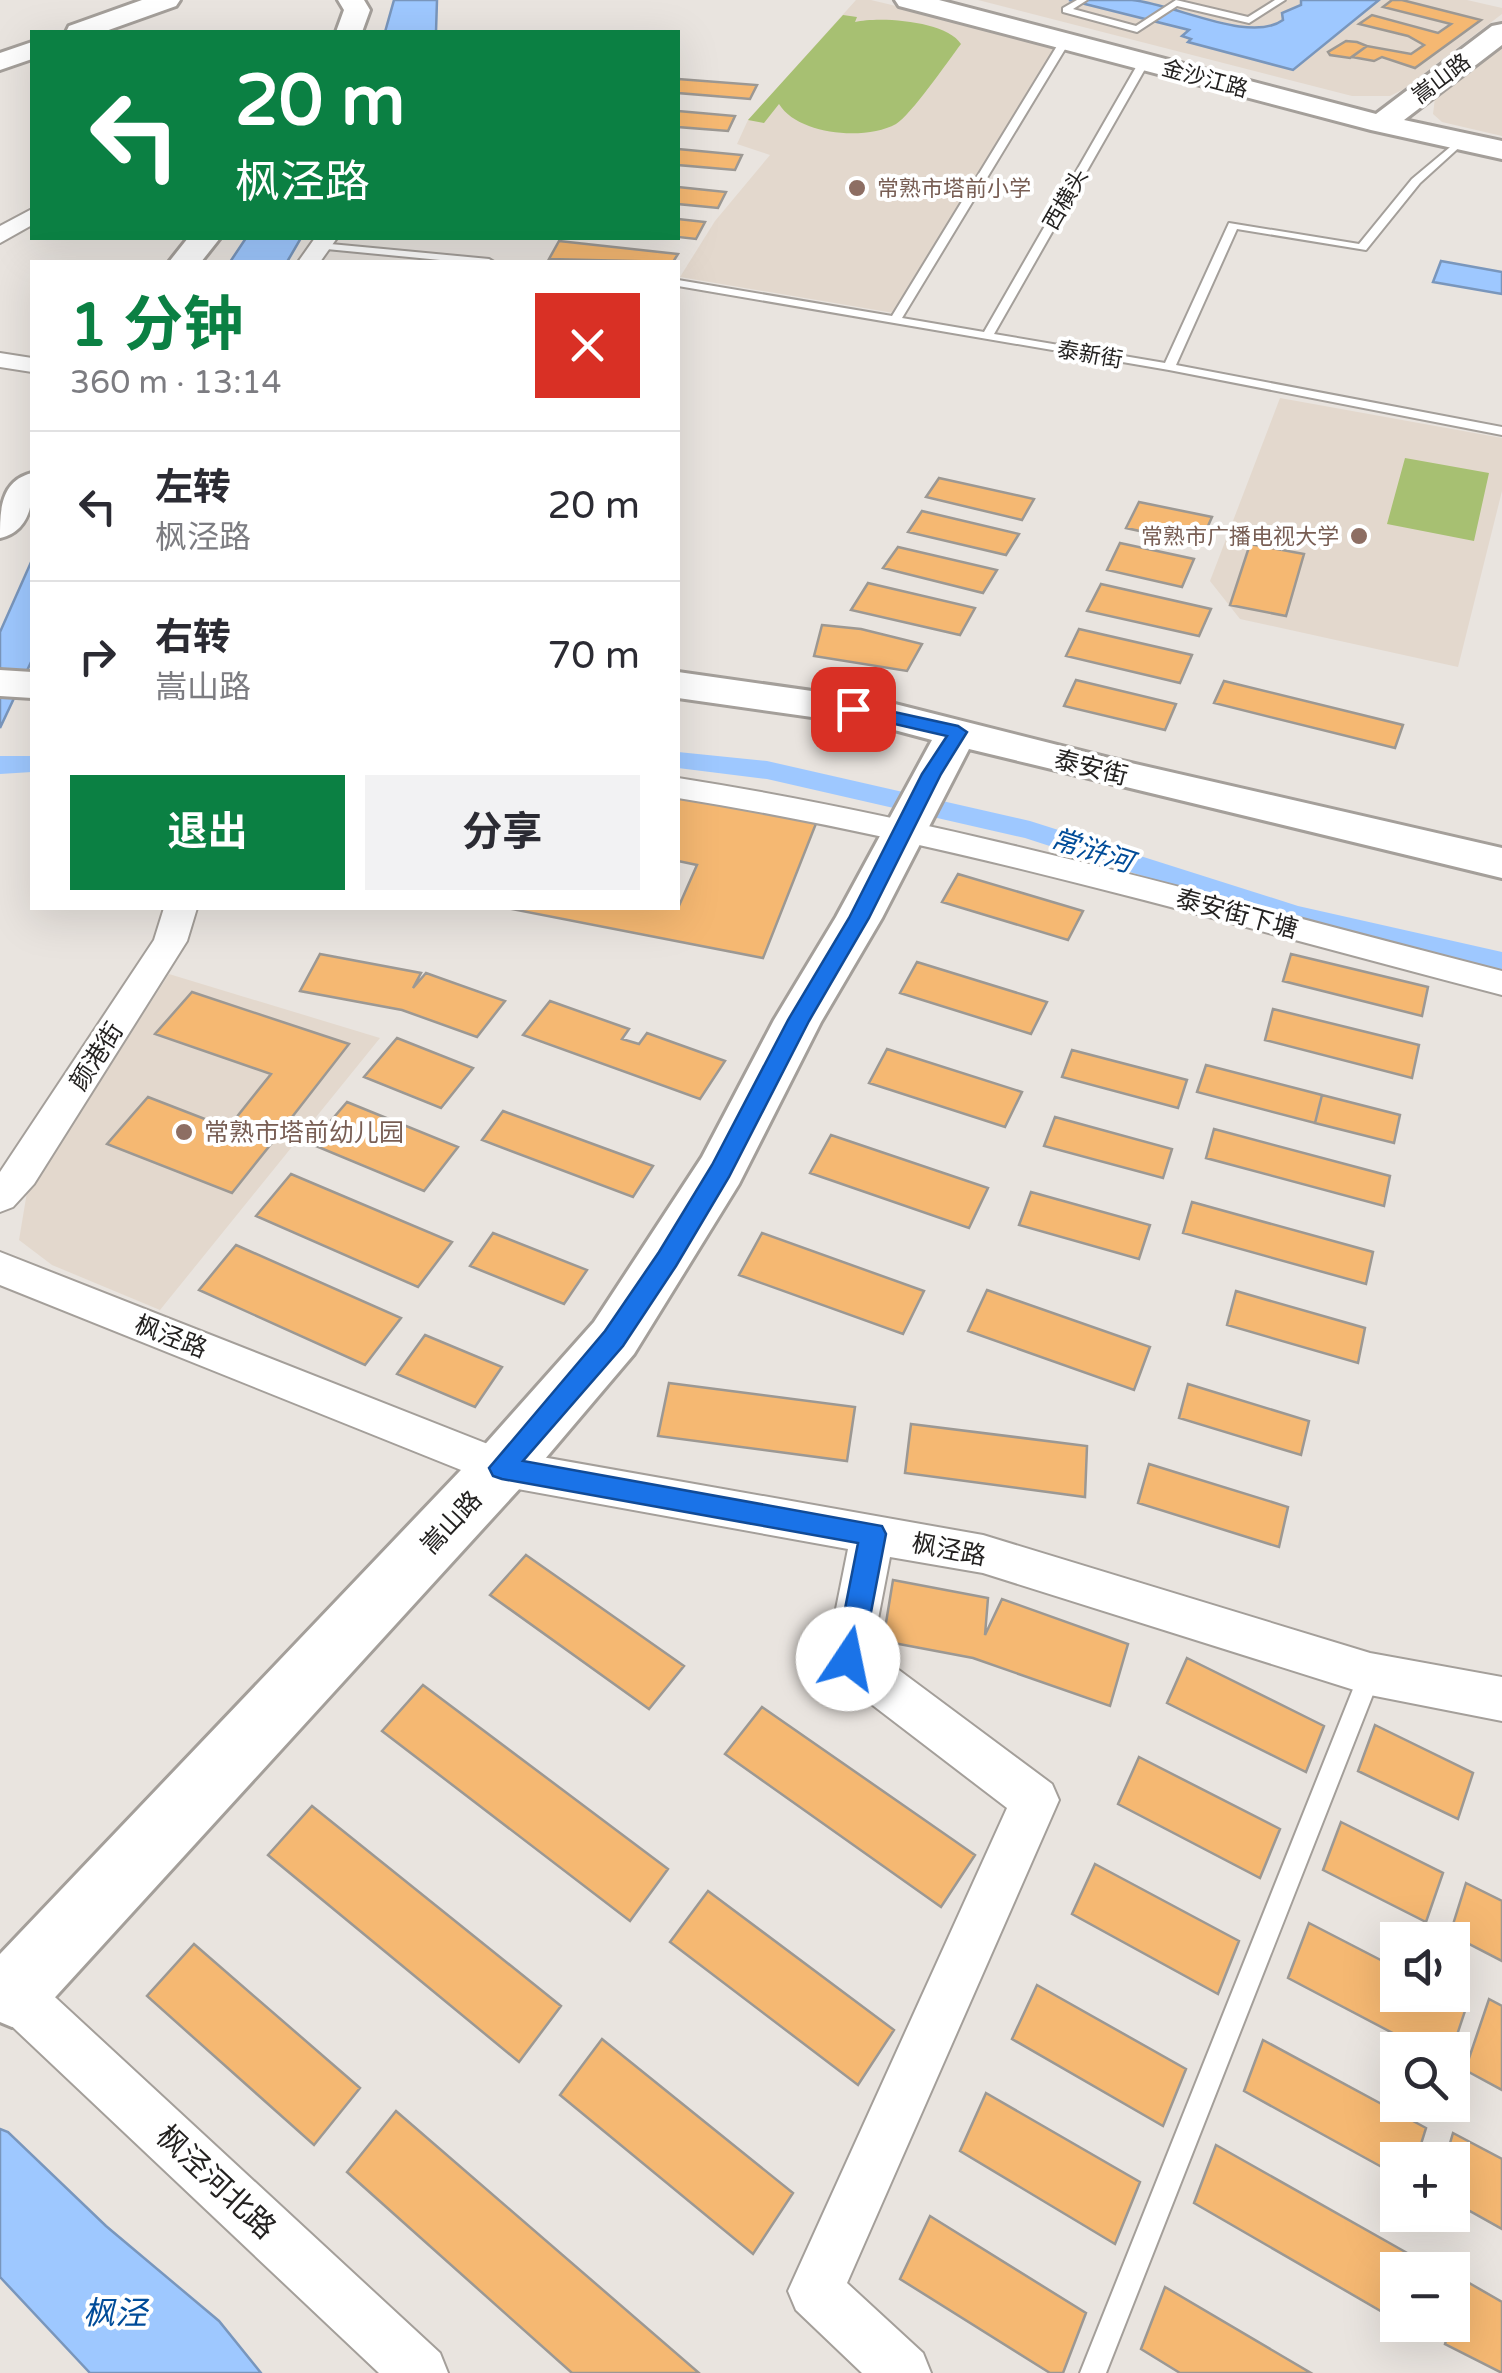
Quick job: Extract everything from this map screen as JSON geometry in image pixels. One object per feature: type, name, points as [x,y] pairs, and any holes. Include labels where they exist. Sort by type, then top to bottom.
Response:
[{"type":"street","points":[[84,30],[167,0]]},
{"type":"street","points":[[350,30],[357,10],[352,0]]},
{"type":"street","points":[[361,30],[367,6],[363,0]]},
{"type":"street","name":"金沙江路","points":[[908,0],[1381,124],[1502,150]]},
{"type":"street","name":"嵩山路","points":[[1381,124],[1502,32]]},
{"type":"street","points":[[0,62],[30,51]]},
{"type":"street","points":[[0,236],[30,217]]},
{"type":"street","points":[[187,260],[202,240]]},
{"type":"street","points":[[0,360],[30,365]]},
{"type":"street","points":[[0,502],[30,463]]},
{"type":"street","points":[[0,527],[30,487]]},
{"type":"street","points":[[0,684],[30,685]]},
{"type":"street","name":"泰安街","points":[[680,685],[838,706],[1502,863]]},
{"type":"street","name":"嵩山路","points":[[6,1998],[502,1468],[614,1338],[668,1259],[721,1170],[958,732]]},
{"type":"street","name":"泰安街下塘","points":[[680,788],[854,816],[903,831],[1030,856],[1502,983]]},
{"type":"street","name":"颜港街","points":[[0,1197],[21,1174],[170,940],[180,910]]},
{"type":"street","name":"枫泾路","points":[[0,1268],[502,1468],[984,1554],[1370,1674],[1502,1699]]},
{"type":"street","points":[[873,1534],[848,1659],[1035,1800],[815,2291],[903,2373]]},
{"type":"street","name":"枫泾河北路","points":[[6,1998],[420,2373]]},
{"type":"lane","points":[[1083,0],[1066,10],[1137,29],[1170,1],[1249,20],[1281,0]]},
{"type":"lane","points":[[896,318],[1066,42]]},
{"type":"lane","name":"西横头","points":[[987,336],[1144,62]]},
{"type":"lane","points":[[1169,367],[1234,225],[1362,248],[1416,182],[1461,141]]},
{"type":"lane","points":[[318,249],[463,260]]},
{"type":"lane","name":"泰新街","points":[[680,283],[1169,367],[1502,431]]},
{"type":"lane","points":[[1092,2373],[1370,1674]]},
{"type":"shaded area","name":"常熟市塔前小学","points":[[856,0],[871,0],[1058,45],[894,313],[680,277],[715,221],[770,155],[737,144],[748,120]]},
{"type":"shaded area","points":[[978,0],[1467,0],[1502,8],[1502,14],[1402,90],[1390,96],[1352,96]]},
{"type":"shaded area","points":[[1502,46],[1502,136],[1442,122],[1433,114],[1435,98]]},
{"type":"shaded area","name":"常熟市广播电视大学","points":[[1280,398],[1502,438],[1502,491],[1458,667],[1240,619],[1210,581]]},
{"type":"shaded area","name":"常熟市塔前幼儿园","points":[[169,974],[380,1038],[160,1310],[52,1265],[19,1240],[29,1180],[99,1083]]},
{"type":"green space","points":[[843,15],[857,17],[855,22],[896,20],[928,25],[961,44],[911,110],[896,124],[883,129],[850,133],[816,128],[801,123],[779,104],[764,123],[748,120]]},
{"type":"green space","points":[[1405,458],[1489,473],[1474,541],[1387,524]]},
{"type":"water","points":[[394,0],[437,0],[436,30],[386,30]]},
{"type":"water","points":[[1069,0],[1132,0],[1252,28],[1283,20],[1282,13],[1301,5],[1301,0],[1379,0],[1293,70],[1188,42],[1191,39],[1182,36],[1189,30]]},
{"type":"water","points":[[245,240],[300,240],[288,260],[231,260]]},
{"type":"water","points":[[1441,261],[1502,272],[1502,294],[1433,282]]},
{"type":"water","points":[[30,564],[30,664],[0,728],[0,632]]},
{"type":"water","name":"枫泾","points":[[0,2129],[8,2132],[106,2226],[219,2321],[261,2373],[90,2373],[0,2277]]},
{"type":"building","points":[[1392,0],[1481,20],[1415,68],[1382,57],[1374,61],[1352,57],[1367,46],[1411,54],[1424,45],[1408,36],[1359,24],[1372,15],[1438,33],[1451,24],[1383,7]]},
{"type":"building","points":[[1346,41],[1367,46],[1350,58],[1330,55],[1328,52]]},
{"type":"building","points":[[680,79],[757,85],[750,99],[680,93]]},
{"type":"building","points":[[680,111],[735,116],[728,131],[680,127]]},
{"type":"building","points":[[680,149],[742,155],[735,170],[680,165]]},
{"type":"building","points":[[680,187],[726,192],[718,208],[680,204]]},
{"type":"building","points":[[680,219],[705,222],[696,239],[680,237]]},
{"type":"building","points":[[559,241],[678,254],[674,260],[549,259]]},
{"type":"building","points":[[939,478],[1034,499],[1022,520],[926,497]]},
{"type":"building","points":[[1139,502],[1212,517],[1200,544],[1126,528]]},
{"type":"building","points":[[922,511],[1019,534],[1006,555],[908,532]]},
{"type":"building","points":[[1120,543],[1194,559],[1182,587],[1107,570]]},
{"type":"building","points":[[1250,544],[1304,554],[1286,616],[1230,605]]},
{"type":"building","points":[[898,547],[997,570],[983,593],[883,568]]},
{"type":"building","points":[[868,583],[975,608],[960,635],[851,610]]},
{"type":"building","points":[[1101,584],[1211,609],[1199,636],[1087,611]]},
{"type":"building","points":[[822,625],[861,629],[922,644],[907,671],[814,656]]},
{"type":"building","points":[[1079,629],[1192,655],[1180,683],[1066,656]]},
{"type":"building","points":[[1076,680],[1176,704],[1165,730],[1064,706]]},
{"type":"building","points":[[1224,681],[1403,725],[1395,748],[1214,703]]},
{"type":"building","points":[[680,795],[817,821],[763,958],[517,910],[680,910],[697,865],[680,861]]},
{"type":"building","points":[[958,874],[1083,911],[1068,940],[942,902]]},
{"type":"building","points":[[320,954],[421,973],[413,988],[426,973],[505,1001],[477,1037],[402,1010],[300,991]]},
{"type":"building","points":[[1291,954],[1428,987],[1422,1016],[1283,981]]},
{"type":"building","points":[[917,962],[1047,1002],[1031,1034],[900,993]]},
{"type":"building","points":[[192,992],[349,1044],[271,1144],[228,1128],[271,1074],[155,1034]]},
{"type":"building","points":[[550,1001],[629,1029],[622,1039],[639,1044],[647,1033],[725,1061],[700,1099],[523,1035]]},
{"type":"building","points":[[1273,1009],[1419,1045],[1412,1078],[1265,1040]]},
{"type":"building","points":[[397,1038],[473,1068],[441,1108],[364,1077]]},
{"type":"building","points":[[887,1049],[1022,1092],[1005,1127],[869,1083]]},
{"type":"building","points":[[1072,1050],[1187,1080],[1178,1108],[1062,1077]]},
{"type":"building","points":[[1206,1065],[1322,1095],[1315,1123],[1197,1092]]},
{"type":"building","points":[[1322,1095],[1400,1115],[1394,1143],[1315,1123]]},
{"type":"building","points":[[148,1097],[271,1144],[232,1193],[107,1144]]},
{"type":"building","points":[[347,1102],[458,1147],[424,1191],[311,1144]]},
{"type":"building","points":[[503,1111],[653,1166],[633,1197],[482,1140]]},
{"type":"building","points":[[1055,1117],[1172,1149],[1163,1178],[1044,1146]]},
{"type":"building","points":[[1214,1129],[1390,1176],[1384,1206],[1206,1158]]},
{"type":"building","points":[[831,1135],[988,1188],[969,1228],[810,1173]]},
{"type":"building","points":[[291,1174],[452,1242],[418,1287],[256,1216]]},
{"type":"building","points":[[1031,1192],[1150,1225],[1139,1259],[1019,1225]]},
{"type":"building","points":[[1192,1202],[1373,1252],[1366,1284],[1183,1233]]},
{"type":"building","points":[[493,1233],[587,1270],[564,1304],[470,1266]]},
{"type":"building","points":[[762,1233],[924,1291],[903,1334],[739,1275]]},
{"type":"building","points":[[236,1245],[401,1318],[365,1365],[199,1290]]},
{"type":"building","points":[[987,1290],[1150,1347],[1134,1390],[968,1331]]},
{"type":"building","points":[[1236,1291],[1365,1328],[1358,1363],[1227,1325]]},
{"type":"building","points":[[425,1335],[502,1367],[475,1407],[397,1374]]},
{"type":"building","points":[[669,1383],[855,1407],[847,1461],[658,1436]]},
{"type":"building","points":[[1188,1384],[1309,1421],[1301,1455],[1179,1418]]},
{"type":"building","points":[[911,1424],[1087,1446],[1085,1497],[905,1473]]},
{"type":"building","points":[[1149,1464],[1288,1507],[1279,1547],[1138,1503]]},
{"type":"building","points":[[526,1555],[684,1666],[649,1709],[490,1595]]},
{"type":"building","points":[[893,1580],[988,1598],[985,1635],[1002,1599],[1128,1644],[1110,1706],[973,1658],[883,1641]]},
{"type":"building","points":[[1187,1658],[1324,1726],[1306,1772],[1167,1703]]},
{"type":"building","points":[[423,1685],[668,1869],[630,1921],[382,1731]]},
{"type":"building","points":[[762,1707],[975,1855],[941,1907],[725,1754]]},
{"type":"building","points":[[1375,1725],[1473,1773],[1458,1819],[1358,1771]]},
{"type":"building","points":[[1139,1757],[1280,1829],[1260,1878],[1118,1804]]},
{"type":"building","points":[[312,1806],[561,2006],[519,2062],[268,1855]]},
{"type":"building","points":[[1341,1822],[1443,1873],[1426,1922],[1323,1870]]},
{"type":"building","points":[[1095,1864],[1239,1941],[1218,1994],[1072,1914]]},
{"type":"building","points":[[1466,1883],[1502,1901],[1502,1961],[1470,1944],[1470,1922],[1454,1922]]},
{"type":"building","points":[[708,1891],[894,2030],[858,2085],[670,1942]]},
{"type":"building","points":[[1309,1923],[1380,1960],[1380,2012],[1465,2012],[1458,2032],[1391,2032],[1288,1978]]},
{"type":"building","points":[[194,1944],[360,2088],[314,2145],[147,1996]]},
{"type":"building","points":[[1037,1985],[1186,2069],[1163,2126],[1012,2039]]},
{"type":"building","points":[[1489,1999],[1502,2006],[1502,2090],[1470,2073],[1470,2055]]},
{"type":"building","points":[[602,2039],[793,2193],[753,2254],[560,2095]]},
{"type":"building","points":[[1263,2040],[1380,2103],[1380,2122],[1415,2122],[1426,2128],[1422,2142],[1380,2142],[1380,2166],[1244,2091]]},
{"type":"building","points":[[986,2093],[1140,2182],[1115,2244],[960,2151]]},
{"type":"building","points":[[396,2111],[699,2373],[572,2373],[347,2172]]},
{"type":"building","points":[[1453,2133],[1470,2142],[1450,2142]]},
{"type":"building","points":[[1470,2142],[1502,2159],[1502,2229],[1470,2211]]},
{"type":"building","points":[[1216,2145],[1405,2252],[1380,2252],[1380,2311],[1194,2203]]},
{"type":"building","points":[[930,2216],[1086,2313],[1063,2373],[1050,2373],[900,2279]]},
{"type":"building","points":[[1470,2283],[1502,2302],[1502,2373],[1445,2344],[1470,2342]]},
{"type":"building","points":[[1165,2287],[1311,2373],[1180,2373],[1141,2349]]},
{"type":"waterway","name":"常浒河","points":[[680,760],[767,770],[1030,830],[1294,915],[1502,962]]},
{"type":"waterway","name":"常浒河","points":[[0,765],[30,764]]},
{"type":"place","name":"常熟市塔前小学","points":[[857,188]]},
{"type":"place","name":"常熟市广播电视大学","points":[[1359,536]]},
{"type":"place","name":"常熟市塔前幼儿园","points":[[184,1132]]},
{"type":"route","points":[[848,1659],[873,1534],[502,1468],[614,1338],[668,1259],[721,1170],[798,1020],[859,918],[932,774],[958,732],[853,709]]}]
